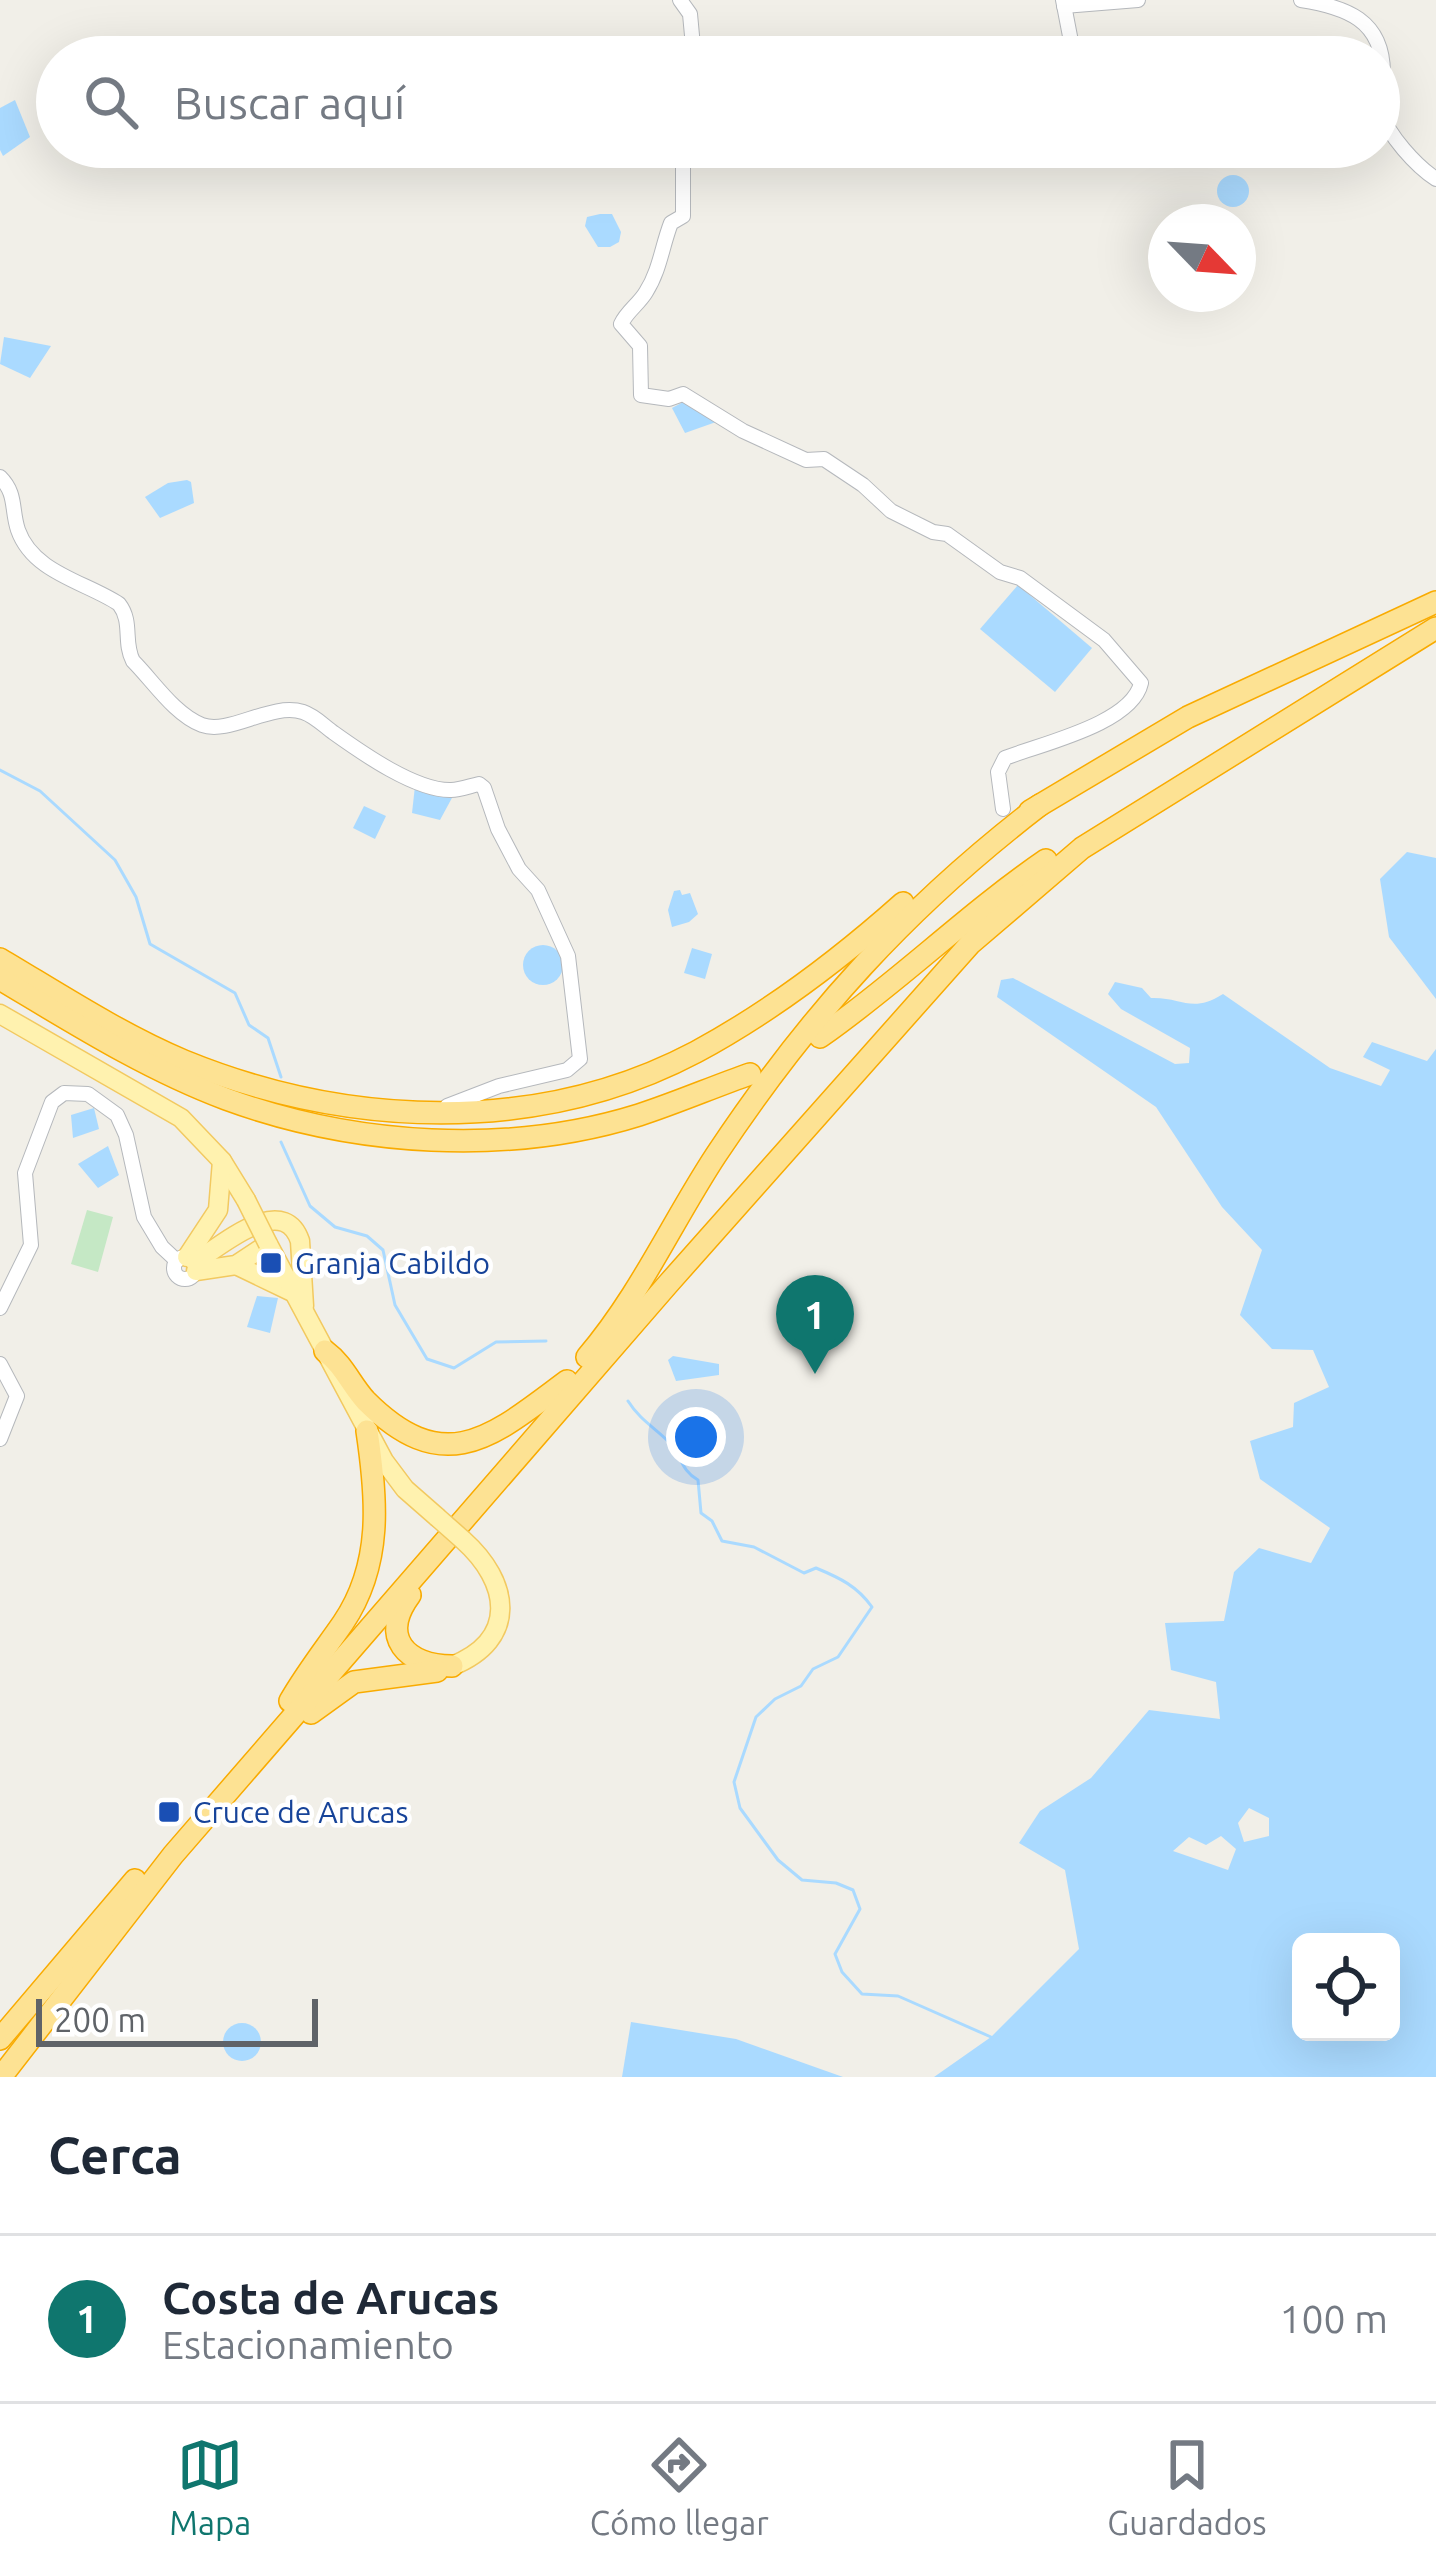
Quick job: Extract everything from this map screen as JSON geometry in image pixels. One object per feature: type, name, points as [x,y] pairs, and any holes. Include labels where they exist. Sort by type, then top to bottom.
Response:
[{"type":"highway","points":[[0,958],[178,1058],[242,1083],[325,1105],[429,1113],[542,1103],[630,1080],[693,1053],[782,1001],[854,946],[971,844],[1029,802],[1188,717],[1436,602]]},
{"type":"highway","points":[[0,2039],[290,1701],[970,944],[1042,878],[1170,790],[1436,628]]},
{"type":"highway","points":[[820,1037],[877,997],[1010,884],[1082,835],[1170,790]]},
{"type":"highway","points":[[1,2077],[173,1855],[569,1389],[644,1281],[712,1161],[764,1084],[844,983],[1029,802]]},
{"type":"highway","points":[[0,979],[111,1044],[224,1098],[318,1126],[374,1134],[488,1139],[559,1132],[636,1116],[750,1074]]},
{"type":"highway","points":[[242,1083],[371,1103],[448,1106],[496,1095]]},
{"type":"highway","points":[[325,1352],[380,1413],[416,1438],[436,1444],[490,1436],[569,1389]]},
{"type":"highway","points":[[452,1666],[432,1666],[407,1654],[397,1636],[400,1612],[550,1430],[569,1389]]},
{"type":"highway","points":[[290,1701],[345,1620],[371,1557],[376,1500],[367,1432]]},
{"type":"highway","points":[[264,1751],[354,1682],[452,1666]]},
{"type":"main road","points":[[0,1014],[182,1118],[222,1160],[367,1432],[405,1489],[464,1540],[499,1586],[500,1619],[485,1647],[452,1666]]},
{"type":"main road","points":[[189,1263],[218,1210],[222,1160]]},
{"type":"main road","points":[[189,1263],[268,1219],[286,1222],[300,1241],[299,1302]]},
{"type":"main road","points":[[236,1265],[268,1244]]},
{"type":"main road","points":[[189,1263],[236,1265],[275,1280],[299,1302]]},
{"type":"street","points":[[680,0],[690,14],[692,36]]},
{"type":"street","points":[[1070,36],[1063,3],[1138,0]]},
{"type":"street","points":[[1300,0],[1345,9],[1365,20],[1374,36]]},
{"type":"street","points":[[1400,139],[1436,178]]},
{"type":"street","points":[[683,168],[683,216],[671,223],[663,258],[644,296],[624,316],[622,325],[640,346],[641,395],[669,399],[683,394],[743,431],[806,460],[824,458],[891,511],[946,534],[1000,572],[1020,578],[1104,640],[1141,683],[1132,700],[1100,722],[1005,758],[998,772],[1003,808]]},
{"type":"street","points":[[0,476],[12,489],[18,532],[31,550],[49,568],[119,604],[127,614],[128,651],[133,661],[186,716],[204,726],[218,727],[251,716],[293,710],[308,713],[377,762],[421,783],[450,791],[478,784],[484,788],[498,829],[519,868],[538,890],[568,956],[580,1059],[567,1070],[496,1095]]},
{"type":"street","points":[[999,786],[1029,802]]},
{"type":"street","points":[[0,1307],[31,1245],[25,1173],[52,1102],[64,1093],[88,1094],[117,1115],[144,1216],[162,1247],[189,1263]]},
{"type":"street","points":[[0,1364],[17,1396],[0,1439]]},
{"type":"green space","points":[[87,1210],[113,1217],[98,1272],[71,1264]]},
{"type":"water","points":[[15,100],[30,137],[3,156],[0,108]]},
{"type":"water","points":[[1233,175],[1249,191],[1241,204],[1225,204],[1217,191],[1222,180]]},
{"type":"water","points":[[612,214],[621,232],[619,242],[610,247],[598,247],[585,226],[587,217]]},
{"type":"water","points":[[4,337],[51,346],[30,378],[0,364]]},
{"type":"water","points":[[685,401],[716,422],[685,433],[672,408]]},
{"type":"water","points":[[187,480],[194,503],[160,518],[145,497],[168,483]]},
{"type":"water","points":[[1018,585],[1092,648],[1055,692],[980,629]]},
{"type":"water","points":[[415,786],[453,796],[440,820],[412,813]]},
{"type":"water","points":[[364,806],[386,816],[375,839],[353,828]]},
{"type":"water","points":[[1407,852],[1436,858],[1436,999],[1389,937],[1380,879]]},
{"type":"water","points":[[674,891],[682,895],[690,893],[698,914],[672,927],[668,910]]},
{"type":"water","points":[[543,945],[557,951],[563,965],[557,979],[543,985],[529,979],[523,965],[529,951]]},
{"type":"water","points":[[692,948],[712,954],[705,979],[684,973]]},
{"type":"water","points":[[1013,978],[1175,1064],[1189,1063],[1190,1048],[1121,1009],[1108,994],[1115,982],[1142,988],[1151,998],[1187,1003],[1203,1003],[1223,994],[1330,1068],[1381,1086],[1390,1070],[1363,1057],[1372,1042],[1427,1061],[1436,1049],[1436,2077],[934,2077],[991,2037],[1079,1949],[1065,1870],[1019,1843],[1040,1811],[1091,1778],[1149,1710],[1220,1719],[1216,1682],[1171,1670],[1165,1623],[1224,1621],[1234,1572],[1259,1548],[1311,1563],[1330,1528],[1260,1479],[1250,1441],[1293,1427],[1294,1403],[1329,1387],[1313,1350],[1272,1349],[1240,1315],[1262,1250],[1222,1207],[1156,1107],[997,997],[1001,980]],"holes":[[[1249,1808],[1269,1818],[1269,1836],[1244,1842],[1238,1823]],[[1221,1836],[1236,1849],[1228,1870],[1173,1851],[1189,1837],[1206,1845]]]},
{"type":"water","points":[[94,1108],[99,1129],[73,1138],[71,1115]]},
{"type":"water","points":[[108,1146],[119,1175],[98,1188],[78,1164]]},
{"type":"water","points":[[257,1296],[278,1298],[270,1333],[247,1327]]},
{"type":"water","points":[[673,1356],[719,1364],[719,1375],[676,1381],[668,1360]]},
{"type":"water","points":[[631,2022],[736,2039],[843,2077],[622,2077]]},
{"type":"water","points":[[242,2023],[255,2029],[261,2042],[255,2055],[242,2061],[229,2055],[223,2042],[229,2029]]},
{"type":"waterway","points":[[0,770],[40,791],[115,860],[136,897],[150,944],[235,993],[249,1025],[268,1038],[281,1077]]},
{"type":"waterway","points":[[281,1142],[310,1206],[335,1227],[367,1236],[383,1250],[395,1305],[427,1359],[454,1368],[496,1342],[546,1341]]},
{"type":"waterway","points":[[628,1401],[698,1480],[701,1513],[712,1521],[722,1541],[754,1547],[804,1573],[816,1568],[854,1588],[872,1607],[838,1657],[813,1669],[801,1686],[775,1699],[756,1717],[734,1782],[740,1808],[778,1860],[802,1880],[853,1890],[860,1909],[835,1954],[842,1972],[862,1994],[898,1996],[991,2037]]},
{"type":"place","name":"Granja Cabildo","points":[[271,1263]]},
{"type":"place","name":"Costa de Arucas","points":[[815,1374]]},
{"type":"place","name":"Cruce de Arucas","points":[[169,1812]]}]
